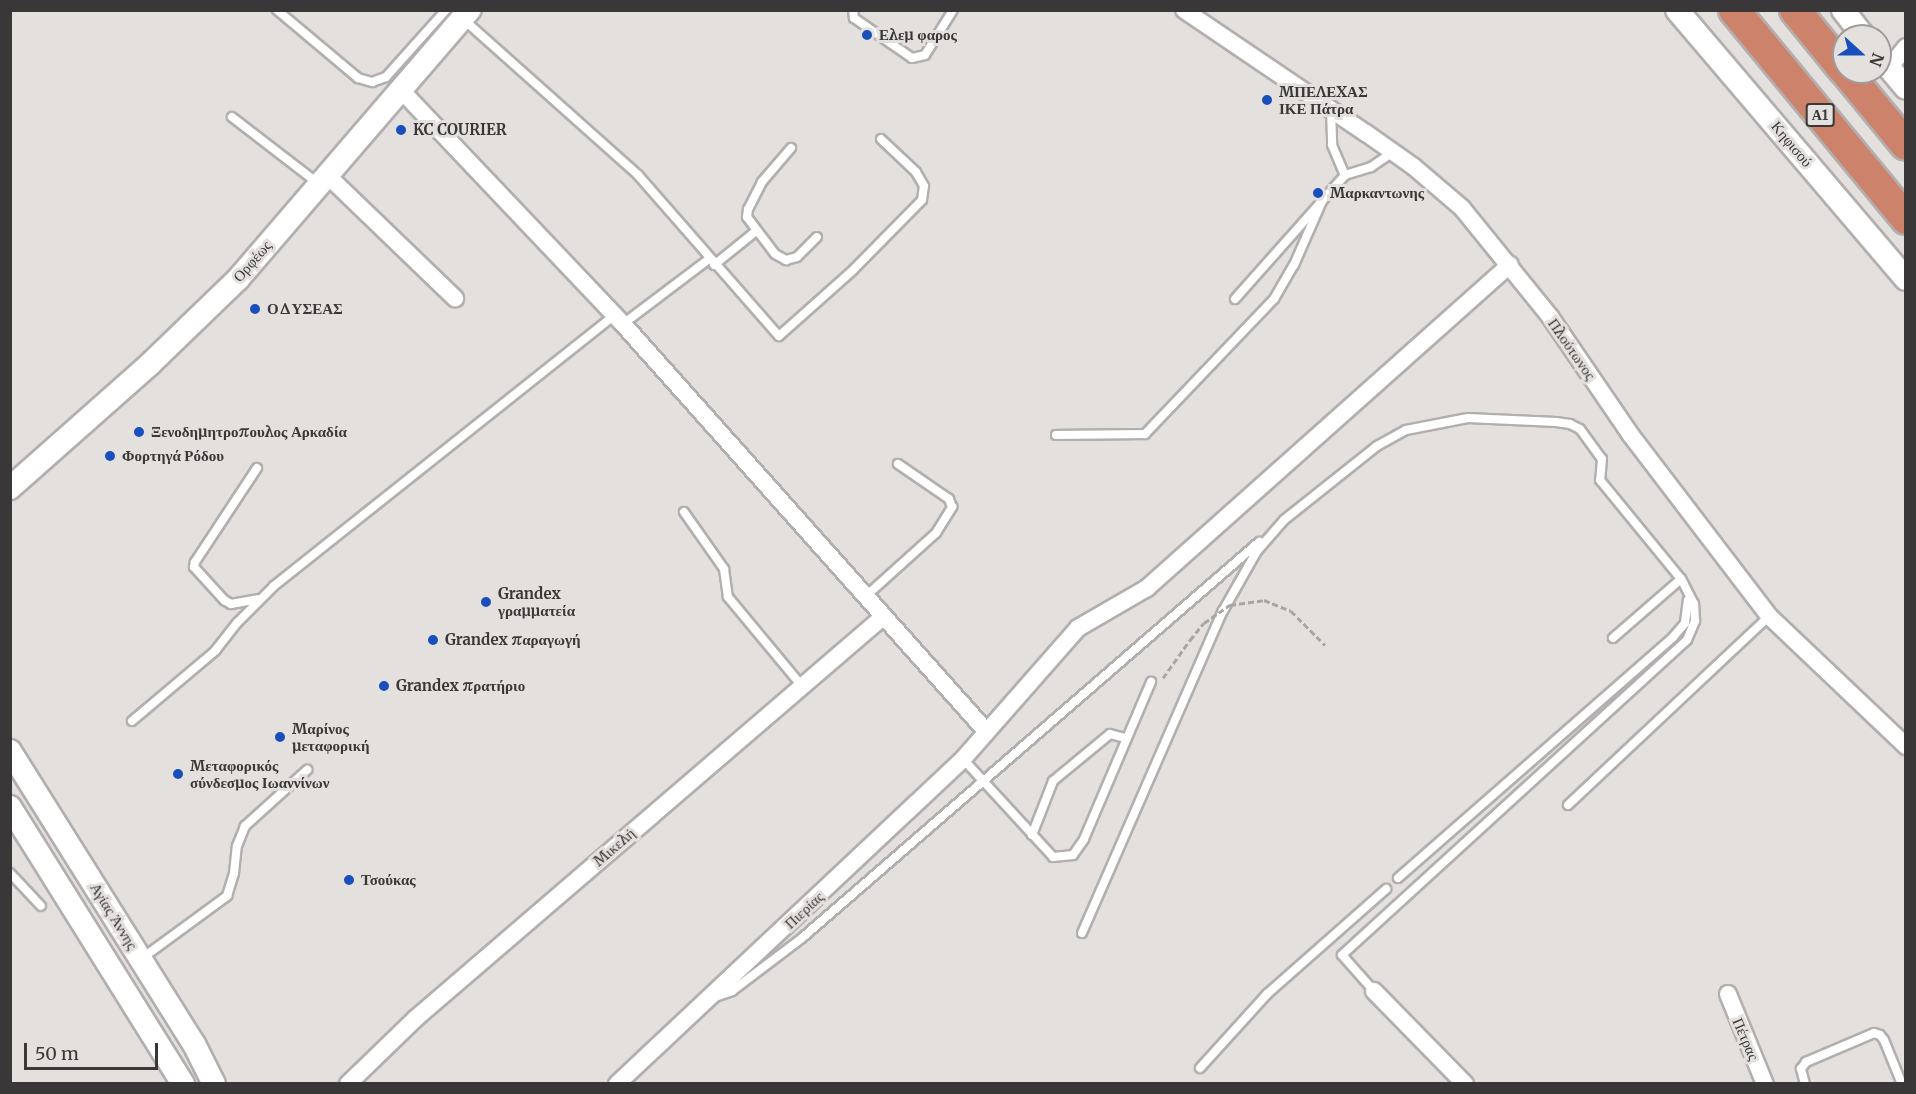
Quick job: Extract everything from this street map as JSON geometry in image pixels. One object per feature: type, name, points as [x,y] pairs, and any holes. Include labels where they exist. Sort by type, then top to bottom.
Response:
[{"type":"highway","name":"Α1","points":[[1734,10],[1905,219]]},
{"type":"highway","points":[[1795,10],[1832,55]]},
{"type":"highway","points":[[1856,84],[1905,145]]},
{"type":"street","name":"Πλούτωνος","points":[[1184,10],[1393,152],[1462,208],[1551,318],[1630,434],[1769,616],[1905,746]]},
{"type":"street","name":"Κηφισού","points":[[1677,10],[1905,279]]},
{"type":"street","points":[[1843,10],[1854,24]]},
{"type":"street","name":"Ορφέως","points":[[10,488],[183,334],[238,279],[400,89],[459,13]]},
{"type":"street","points":[[1892,57],[1905,47]]},
{"type":"street","points":[[1892,71],[1905,87]]},
{"type":"street","points":[[400,89],[618,320],[986,731]]},
{"type":"street","points":[[323,179],[455,298]]},
{"type":"street","name":"Πιερίας","points":[[616,1083],[963,759],[1078,628],[1147,588],[1510,266]]},
{"type":"street","name":"Μικελή","points":[[348,1083],[415,1019],[884,616]]},
{"type":"street","name":"Αγίας Άννης","points":[[10,751],[194,1044],[214,1083]]},
{"type":"street","name":"Αγίας Άννης","points":[[10,807],[183,1083]]},
{"type":"street","points":[[1374,991],[1465,1083]]},
{"type":"street","name":"Πέτρας","points":[[1728,994],[1765,1083]]},
{"type":"lane","points":[[278,10],[358,78],[372,82],[386,77],[459,13],[638,176],[779,336],[854,270],[922,200],[924,186],[916,172],[881,139]]},
{"type":"lane","points":[[854,10],[854,18],[912,58],[926,55],[953,10]]},
{"type":"lane","points":[[1332,110],[1332,145],[1345,175]]},
{"type":"lane","points":[[232,117],[323,179]]},
{"type":"lane","points":[[791,148],[762,182],[752,198],[747,217],[775,254],[786,260],[797,257],[817,237]]},
{"type":"lane","points":[[1235,299],[1345,175],[1371,167],[1393,152]]},
{"type":"lane","points":[[1056,435],[1145,434],[1274,299],[1294,265],[1323,199]]},
{"type":"lane","points":[[132,721],[216,651],[262,598],[618,320],[712,262],[756,231]]},
{"type":"lane","points":[[705,1001],[732,991],[802,938],[1284,520],[1349,465],[1377,446],[1406,430],[1468,418],[1570,424],[1587,436],[1598,450],[1603,468],[1600,480],[1681,579],[1694,604],[1695,621],[1687,640],[1342,955],[1374,991]]},
{"type":"lane","points":[[866,596],[936,533],[952,507],[949,499],[898,464]]},
{"type":"lane","points":[[257,468],[195,561],[194,567],[217,593],[231,604],[262,598]]},
{"type":"lane","points":[[684,512],[724,569],[728,597],[801,685]]},
{"type":"lane","points":[[1082,933],[1223,611],[1257,550],[1284,520]]},
{"type":"lane","points":[[1613,638],[1681,579]]},
{"type":"lane","points":[[1398,878],[1673,637],[1685,623],[1689,608],[1688,595],[1681,579]]},
{"type":"lane","points":[[1568,805],[1769,616]]},
{"type":"lane","points":[[963,759],[1053,857],[1073,855],[1084,839],[1125,738],[1151,682]]},
{"type":"lane","points":[[1032,835],[1053,781],[1110,734],[1125,738]]},
{"type":"lane","points":[[141,959],[227,896],[234,873],[237,846],[245,826],[307,770]]},
{"type":"lane","points":[[10,873],[40,906]]},
{"type":"lane","points":[[1200,1068],[1267,994],[1386,889]]},
{"type":"lane","points":[[1805,1083],[1801,1069],[1806,1062],[1874,1033],[1880,1035],[1884,1040],[1902,1083]]},
{"type":"path","points":[[1151,682],[1162,678],[1204,623],[1230,605],[1264,600],[1291,610],[1325,645]]},
{"type":"place","name":"Ελεμ φαρος","points":[[867,35]]},
{"type":"place","name":"ΜΠΕΛΕΧΑΣ ΙΚΕ Πάτρα","points":[[1267,100]]},
{"type":"place","name":"KC COURIER","points":[[401,130]]},
{"type":"place","name":"Μαρκαντωνης","points":[[1318,193]]},
{"type":"place","name":"ΟΔΥΣΕΑΣ","points":[[255,309]]},
{"type":"place","name":"Ξενοδημητροπουλος Αρκαδία","points":[[139,432]]},
{"type":"place","name":"Φορτηγά Ρόδου","points":[[110,456]]},
{"type":"place","name":"Grandex γραμματεία","points":[[486,602]]},
{"type":"place","name":"Grandex παραγωγή","points":[[433,640]]},
{"type":"place","name":"Grandex πρατήριο","points":[[384,686]]},
{"type":"place","name":"Μαρίνος μεταφορική","points":[[280,737]]},
{"type":"place","name":"Μεταφορικός σύνδεσμος Ιωαννίνων","points":[[178,774]]},
{"type":"place","name":"Τσούκας","points":[[349,880]]}]
